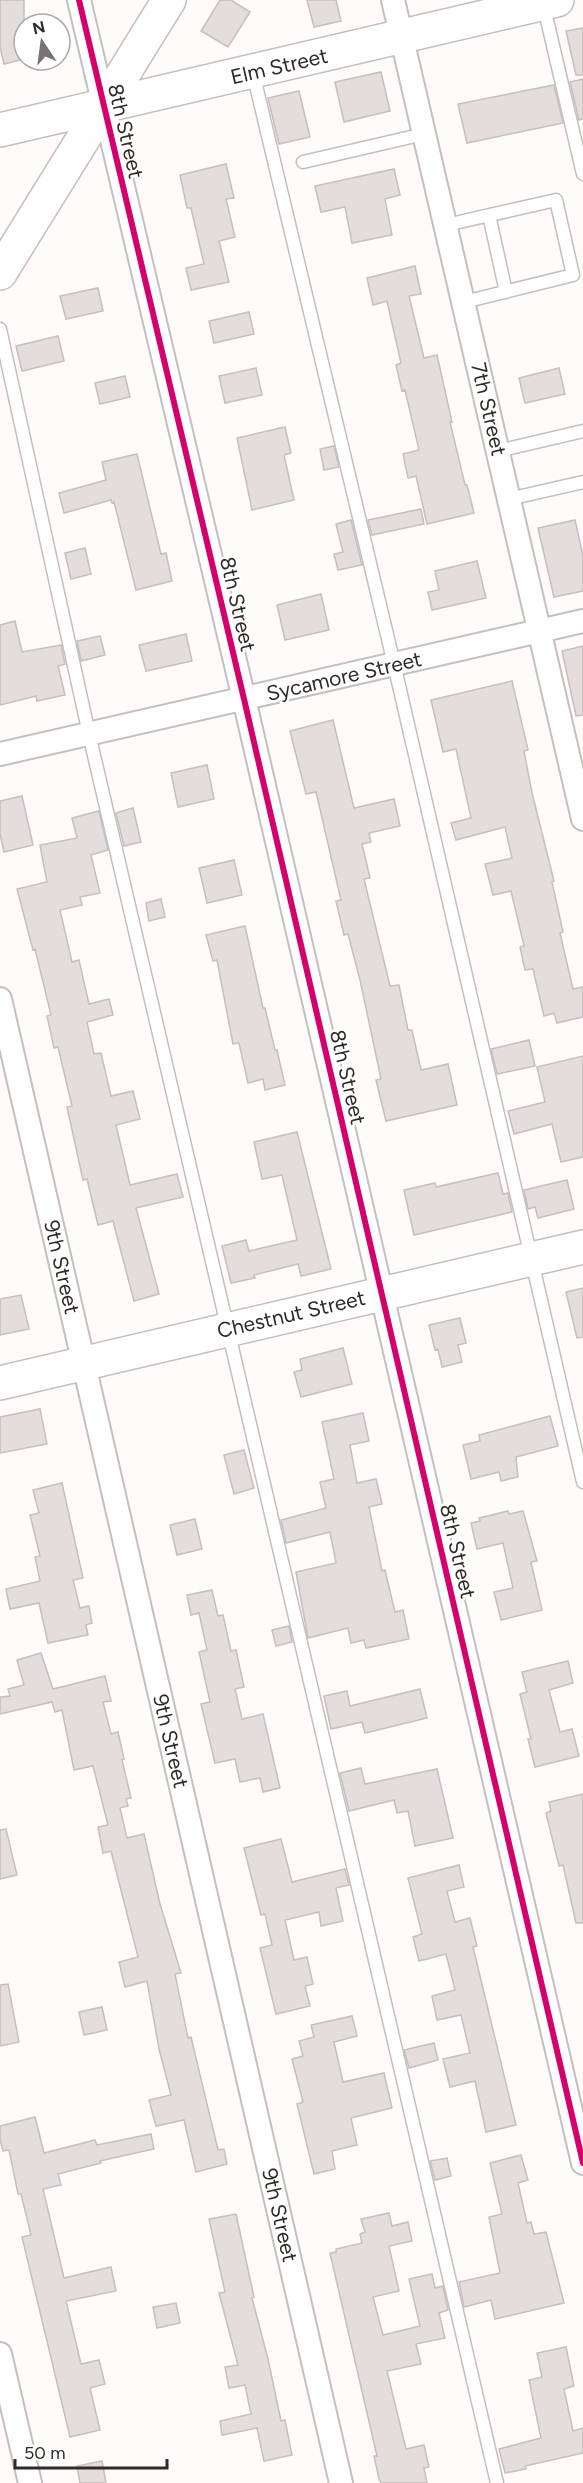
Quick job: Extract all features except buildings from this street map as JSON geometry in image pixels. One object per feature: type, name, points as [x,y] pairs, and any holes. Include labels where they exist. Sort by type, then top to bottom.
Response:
[{"type":"main road","points":[[0,273],[169,0]]},
{"type":"main road","name":"Elm Street","points":[[0,130],[550,2]]},
{"type":"main road","name":"Chestnut Street","points":[[0,1383],[583,1247]]},
{"type":"street","name":"8th Street","points":[[79,0],[244,699],[583,2163]]},
{"type":"street","name":"7th Street","points":[[393,0],[583,819]]},
{"type":"street","name":"Sycamore Street","points":[[0,754],[583,621]]},
{"type":"street","name":"9th Street","points":[[0,999],[341,2483]]},
{"type":"street","points":[[0,2354],[30,2483]]},
{"type":"lane","points":[[550,2],[583,174]]},
{"type":"lane","points":[[252,72],[394,664],[583,1482]]},
{"type":"lane","points":[[303,162],[424,134]]},
{"type":"lane","points":[[446,225],[556,200],[573,275],[464,302]]},
{"type":"lane","points":[[489,215],[506,292]]},
{"type":"lane","points":[[0,329],[89,734],[497,2483]]},
{"type":"lane","points":[[498,451],[583,431]]},
{"type":"lane","points":[[509,499],[583,482]]},
{"type":"cycle path","points":[[79,0],[244,699],[583,2163]]}]
